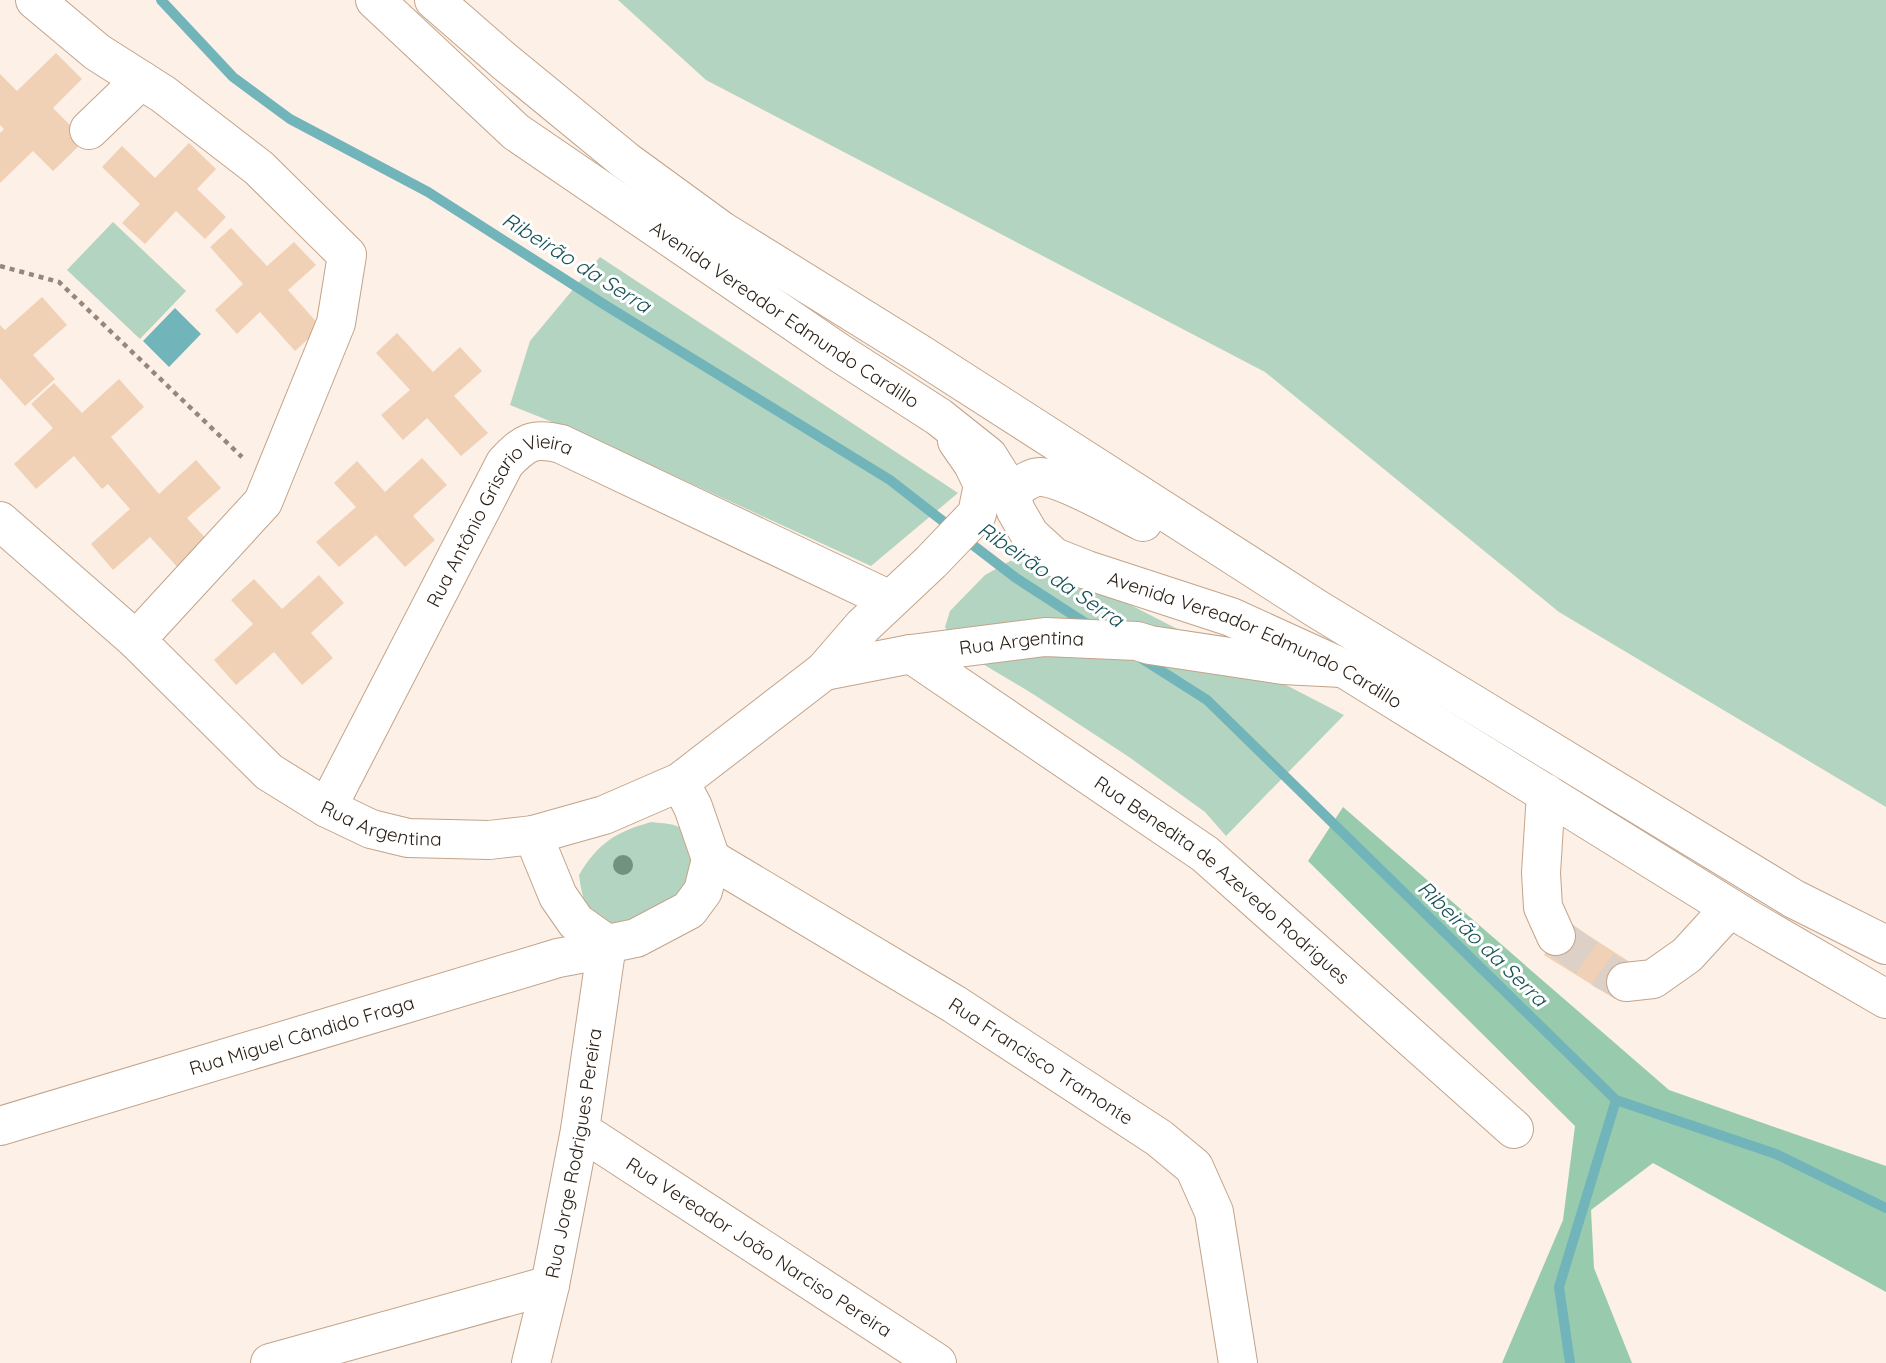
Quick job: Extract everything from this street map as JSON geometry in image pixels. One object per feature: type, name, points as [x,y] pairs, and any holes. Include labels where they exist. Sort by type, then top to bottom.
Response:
[{"type":"street","points":[[36,0],[97,52],[141,79],[219,135],[259,168],[347,256],[336,323],[263,502],[136,640]]},
{"type":"street","name":"Avenida Vereador Edmundo Cardillo","points":[[375,0],[516,132],[838,352],[939,417],[988,456],[1030,535],[1054,556],[1087,570],[1231,617],[1345,669],[1730,908],[1886,999]]},
{"type":"street","name":"Avenida Vereador Edmundo Cardillo","points":[[434,0],[626,161],[722,231],[920,354],[1317,609],[1794,899],[1886,945]]},
{"type":"street","points":[[89,130],[141,79]]},
{"type":"street","name":"Rua Argentina","points":[[0,521],[136,640],[269,772],[327,808],[371,829],[408,838],[489,840],[533,835],[604,816],[680,782],[824,671],[863,626],[977,514],[983,485],[973,464],[939,417]]},
{"type":"street","name":"Rua Antônio Grisario Vieira","points":[[327,808],[505,463],[519,447],[540,439],[573,450],[890,600]]},
{"type":"street","points":[[1010,493],[1038,477],[1055,481],[1317,609]]},
{"type":"street","name":"Rua Argentina","points":[[824,671],[911,654],[1045,637],[1137,641],[1283,665],[1345,669]]},
{"type":"street","name":"Rua Benedita de Azevedo Rodrigues","points":[[911,654],[1205,855],[1514,1129]]},
{"type":"street","points":[[533,835],[558,896],[576,922],[606,946],[636,938],[689,910],[703,891],[710,859],[693,807],[680,782]]},
{"type":"street","points":[[1546,793],[1541,873],[1543,907],[1556,936]]},
{"type":"street","name":"Rua Francisco Tramonte","points":[[710,859],[965,1012],[1159,1138],[1194,1167],[1214,1212],[1238,1363]]},
{"type":"street","points":[[1626,982],[1654,979],[1687,955],[1730,908]]},
{"type":"street","name":"Rua Miguel Cândido Fraga","points":[[0,1126],[558,958],[606,946]]},
{"type":"street","name":"Rua Jorge Rodrigues Pereira","points":[[531,1363],[550,1285],[580,1130],[606,946]]},
{"type":"street","name":"Rua Vereador João Narciso Pereira","points":[[580,1130],[937,1363]]},
{"type":"street","points":[[270,1363],[550,1285]]},
{"type":"path","points":[[0,266],[59,282],[271,484]]},
{"type":"green space","points":[[618,0],[1886,0],[1886,807],[1559,612],[1265,372],[706,80]]},
{"type":"green space","points":[[113,222],[186,291],[140,339],[67,270]]},
{"type":"green space","points":[[600,257],[958,493],[871,566],[592,438],[510,405],[530,341]]},
{"type":"green space","points":[[1042,553],[1121,600],[1344,715],[1226,836],[1205,812],[1129,757],[1033,694],[956,648],[945,627],[950,611],[985,575],[1021,555]]},
{"type":"green space","points":[[1343,807],[1669,1090],[1886,1166],[1886,1292],[1653,1163],[1591,1210],[1594,1268],[1632,1363],[1502,1363],[1563,1220],[1575,1126],[1308,861]]},
{"type":"green space","points":[[651,822],[678,826],[685,834],[695,865],[691,878],[682,891],[653,912],[636,920],[604,922],[593,915],[587,906],[579,875],[593,855],[609,840]]},
{"type":"water","points":[[175,308],[201,334],[169,367],[143,341]]},
{"type":"building","points":[[56,53],[82,79],[53,108],[85,140],[53,171],[33,151],[0,183],[0,133],[4,129],[0,125],[0,74],[17,91]]},
{"type":"building","points":[[189,143],[216,169],[197,189],[226,217],[205,239],[176,211],[145,244],[122,223],[140,204],[102,167],[122,146],[155,178]]},
{"type":"building","points":[[231,228],[267,266],[294,242],[316,265],[288,290],[321,327],[295,351],[260,312],[237,334],[215,310],[243,284],[210,247]]},
{"type":"building","points":[[42,297],[67,325],[33,355],[55,379],[25,406],[0,378],[0,325],[5,330]]},
{"type":"building","points":[[397,333],[433,372],[460,347],[482,371],[454,396],[488,433],[461,456],[427,418],[403,440],[381,415],[410,390],[376,353]]},
{"type":"building","points":[[119,379],[144,407],[111,437],[159,494],[196,460],[221,488],[187,518],[209,542],[179,569],[150,537],[113,570],[91,544],[130,509],[108,484],[102,489],[74,456],[36,489],[14,464],[53,428],[31,404],[54,383],[82,413]]},
{"type":"building","points":[[422,458],[447,485],[413,516],[435,540],[405,567],[376,535],[339,567],[316,542],[356,507],[334,483],[357,461],[385,492]]},
{"type":"building","points":[[319,575],[344,603],[311,633],[333,658],[302,685],[274,652],[236,685],[214,660],[253,624],[231,600],[254,579],[282,609]]},
{"type":"building","points":[[1566,921],[1636,966],[1615,999],[1544,955]]},
{"type":"waterway","name":"Ribeirão da Serra","points":[[161,0],[233,77],[290,119],[428,192],[605,305],[890,480],[953,529]]},
{"type":"waterway","name":"Ribeirão da Serra","points":[[965,539],[1016,578],[1090,626]]},
{"type":"waterway","name":"Ribeirão da Serra","points":[[1141,658],[1207,700],[1616,1100],[1776,1154],[1886,1208]]},
{"type":"waterway","points":[[1570,1363],[1559,1287],[1616,1100]]},
{"type":"tunnel","points":[[1556,936],[1605,971],[1626,982]]}]
